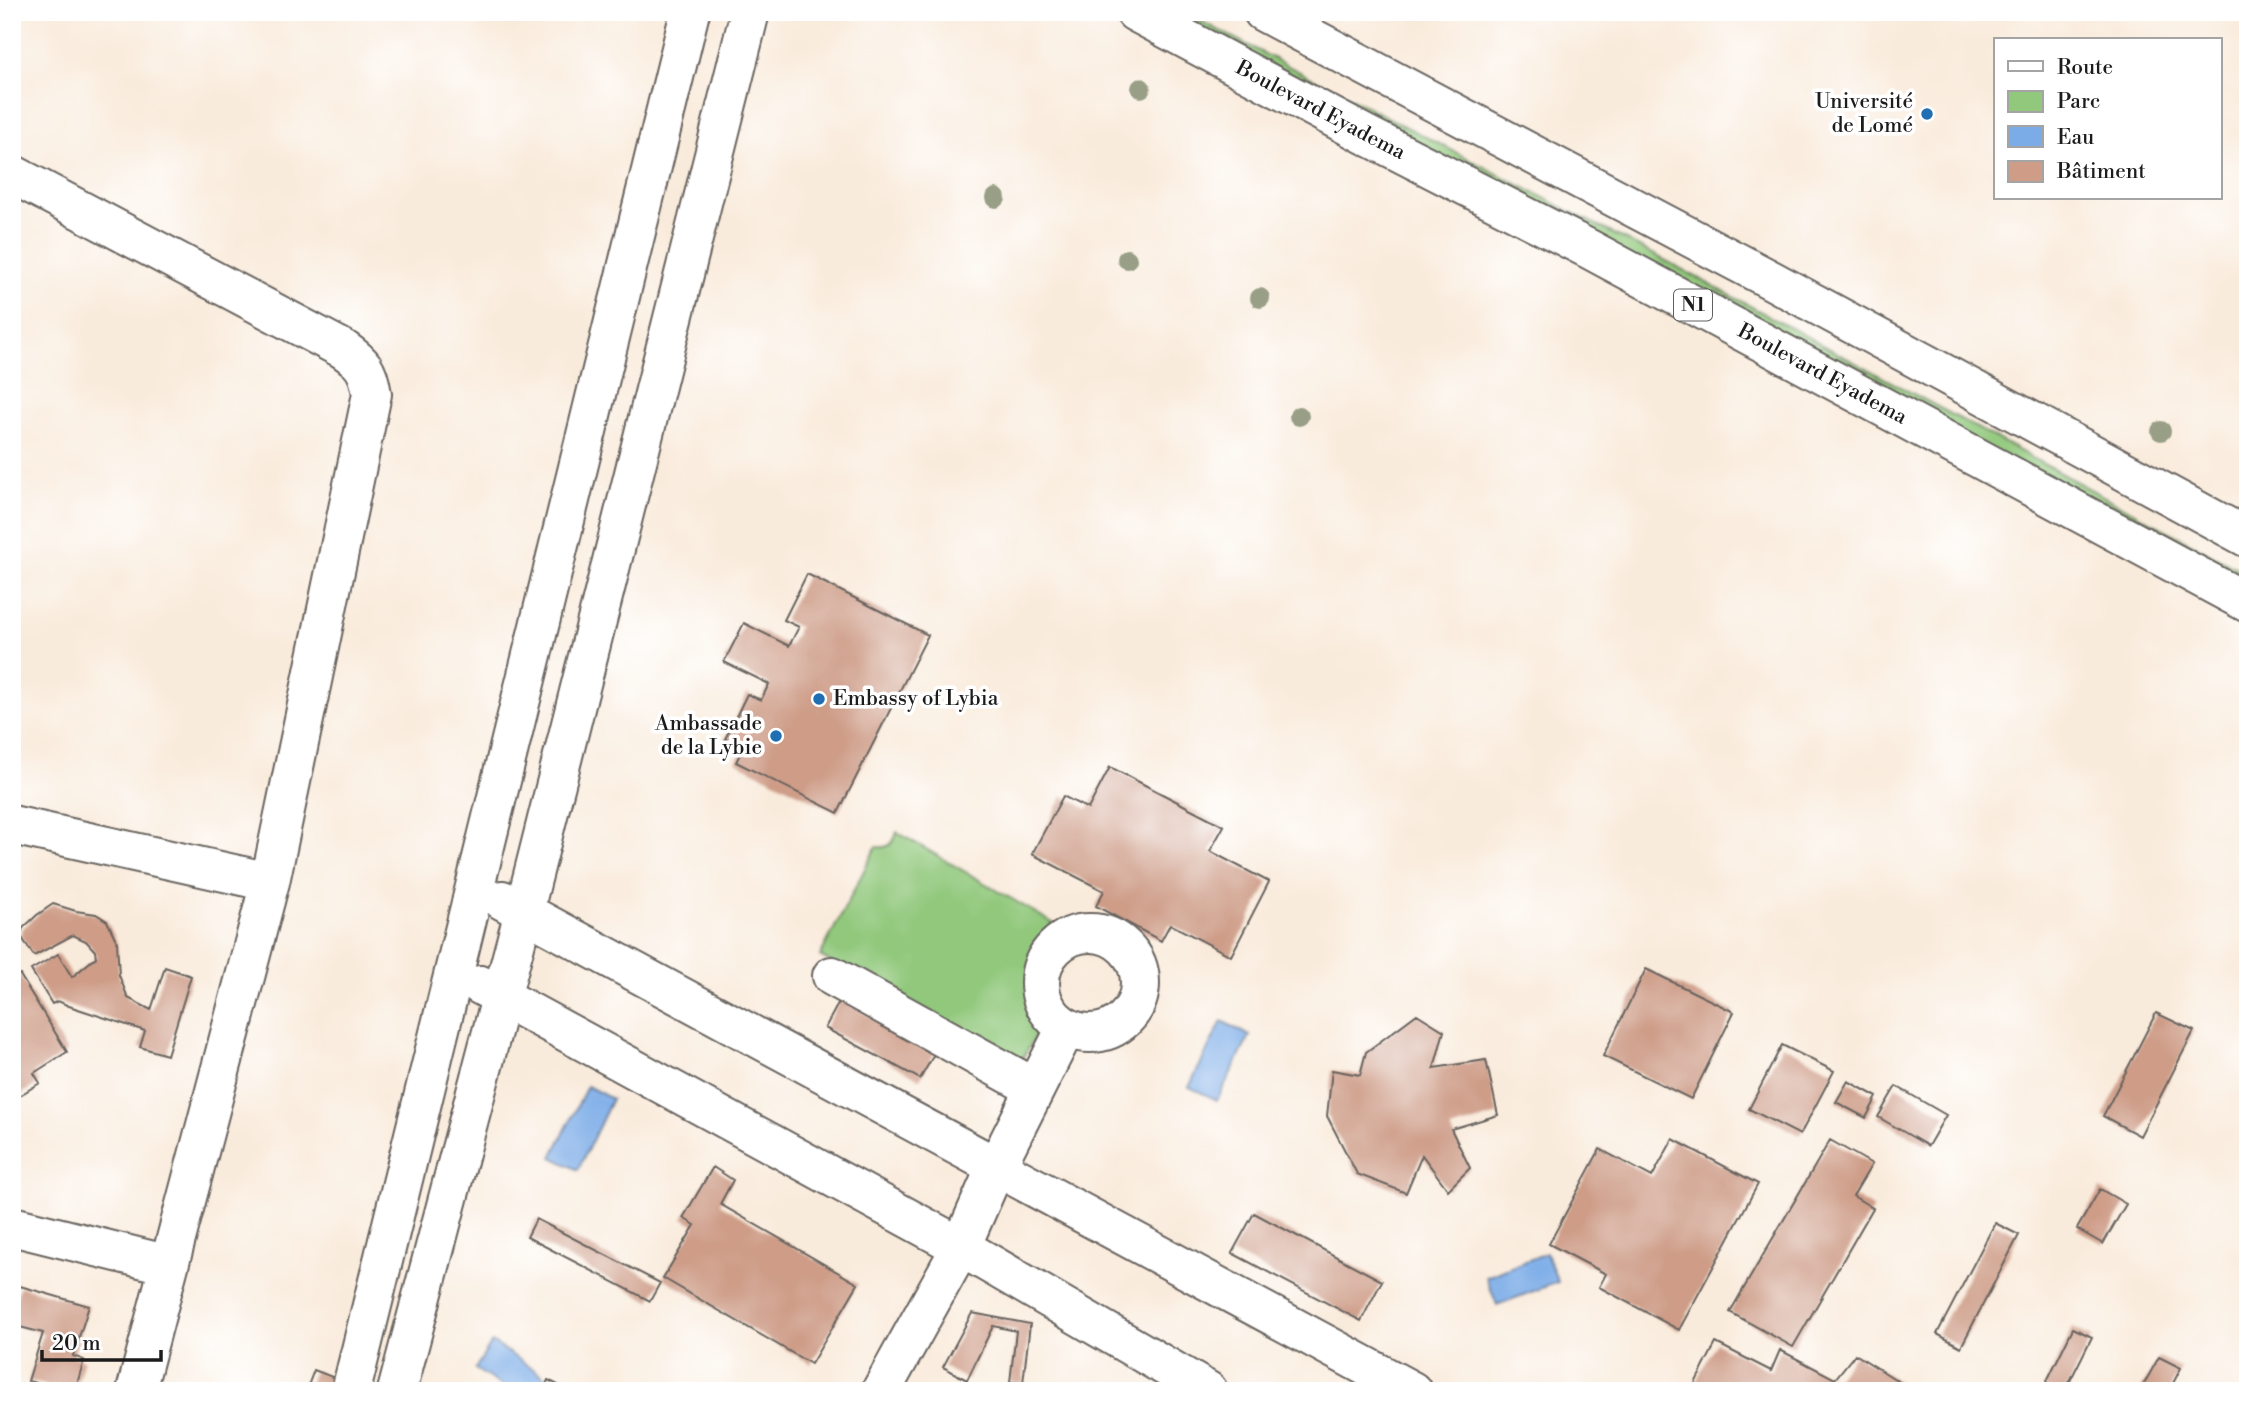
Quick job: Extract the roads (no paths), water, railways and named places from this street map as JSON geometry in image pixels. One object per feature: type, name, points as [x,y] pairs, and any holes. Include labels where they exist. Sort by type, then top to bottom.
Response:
[{"type":"main road","points":[[351,1391],[690,12]]},
{"type":"main road","points":[[397,1391],[524,911],[750,12]]},
{"type":"main road","name":"Boulevard Eyadema","points":[[1135,12],[1588,249],[2248,603]]},
{"type":"main road","points":[[1263,12],[1773,281],[2248,538]]},
{"type":"main road","points":[[12,174],[343,349],[360,361],[369,376],[372,394],[270,882],[136,1391]]},
{"type":"main road","points":[[12,825],[270,882]]},
{"type":"main road","points":[[474,886],[1412,1391]]},
{"type":"main road","points":[[453,972],[501,995],[961,1247],[1209,1391]]},
{"type":"main road","points":[[832,976],[1035,1088]]},
{"type":"main road","points":[[881,1391],[961,1247],[996,1167],[1066,1028]]},
{"type":"main road","points":[[12,1226],[169,1265]]},
{"type":"water","points":[[1222,1021],[1250,1036],[1217,1100],[1189,1087]]},
{"type":"water","points":[[587,1086],[612,1099],[578,1170],[552,1157]]},
{"type":"water","points":[[1546,1253],[1558,1282],[1497,1305],[1486,1277]]},
{"type":"water","points":[[492,1342],[546,1377],[537,1391],[510,1391],[475,1369]]},
{"type":"place","name":"Université de Lomé","points":[[1927,114]]},
{"type":"place","name":"Embassy of Lybia","points":[[819,699]]},
{"type":"place","name":"Ambassade de la Lybie","points":[[776,736]]}]
